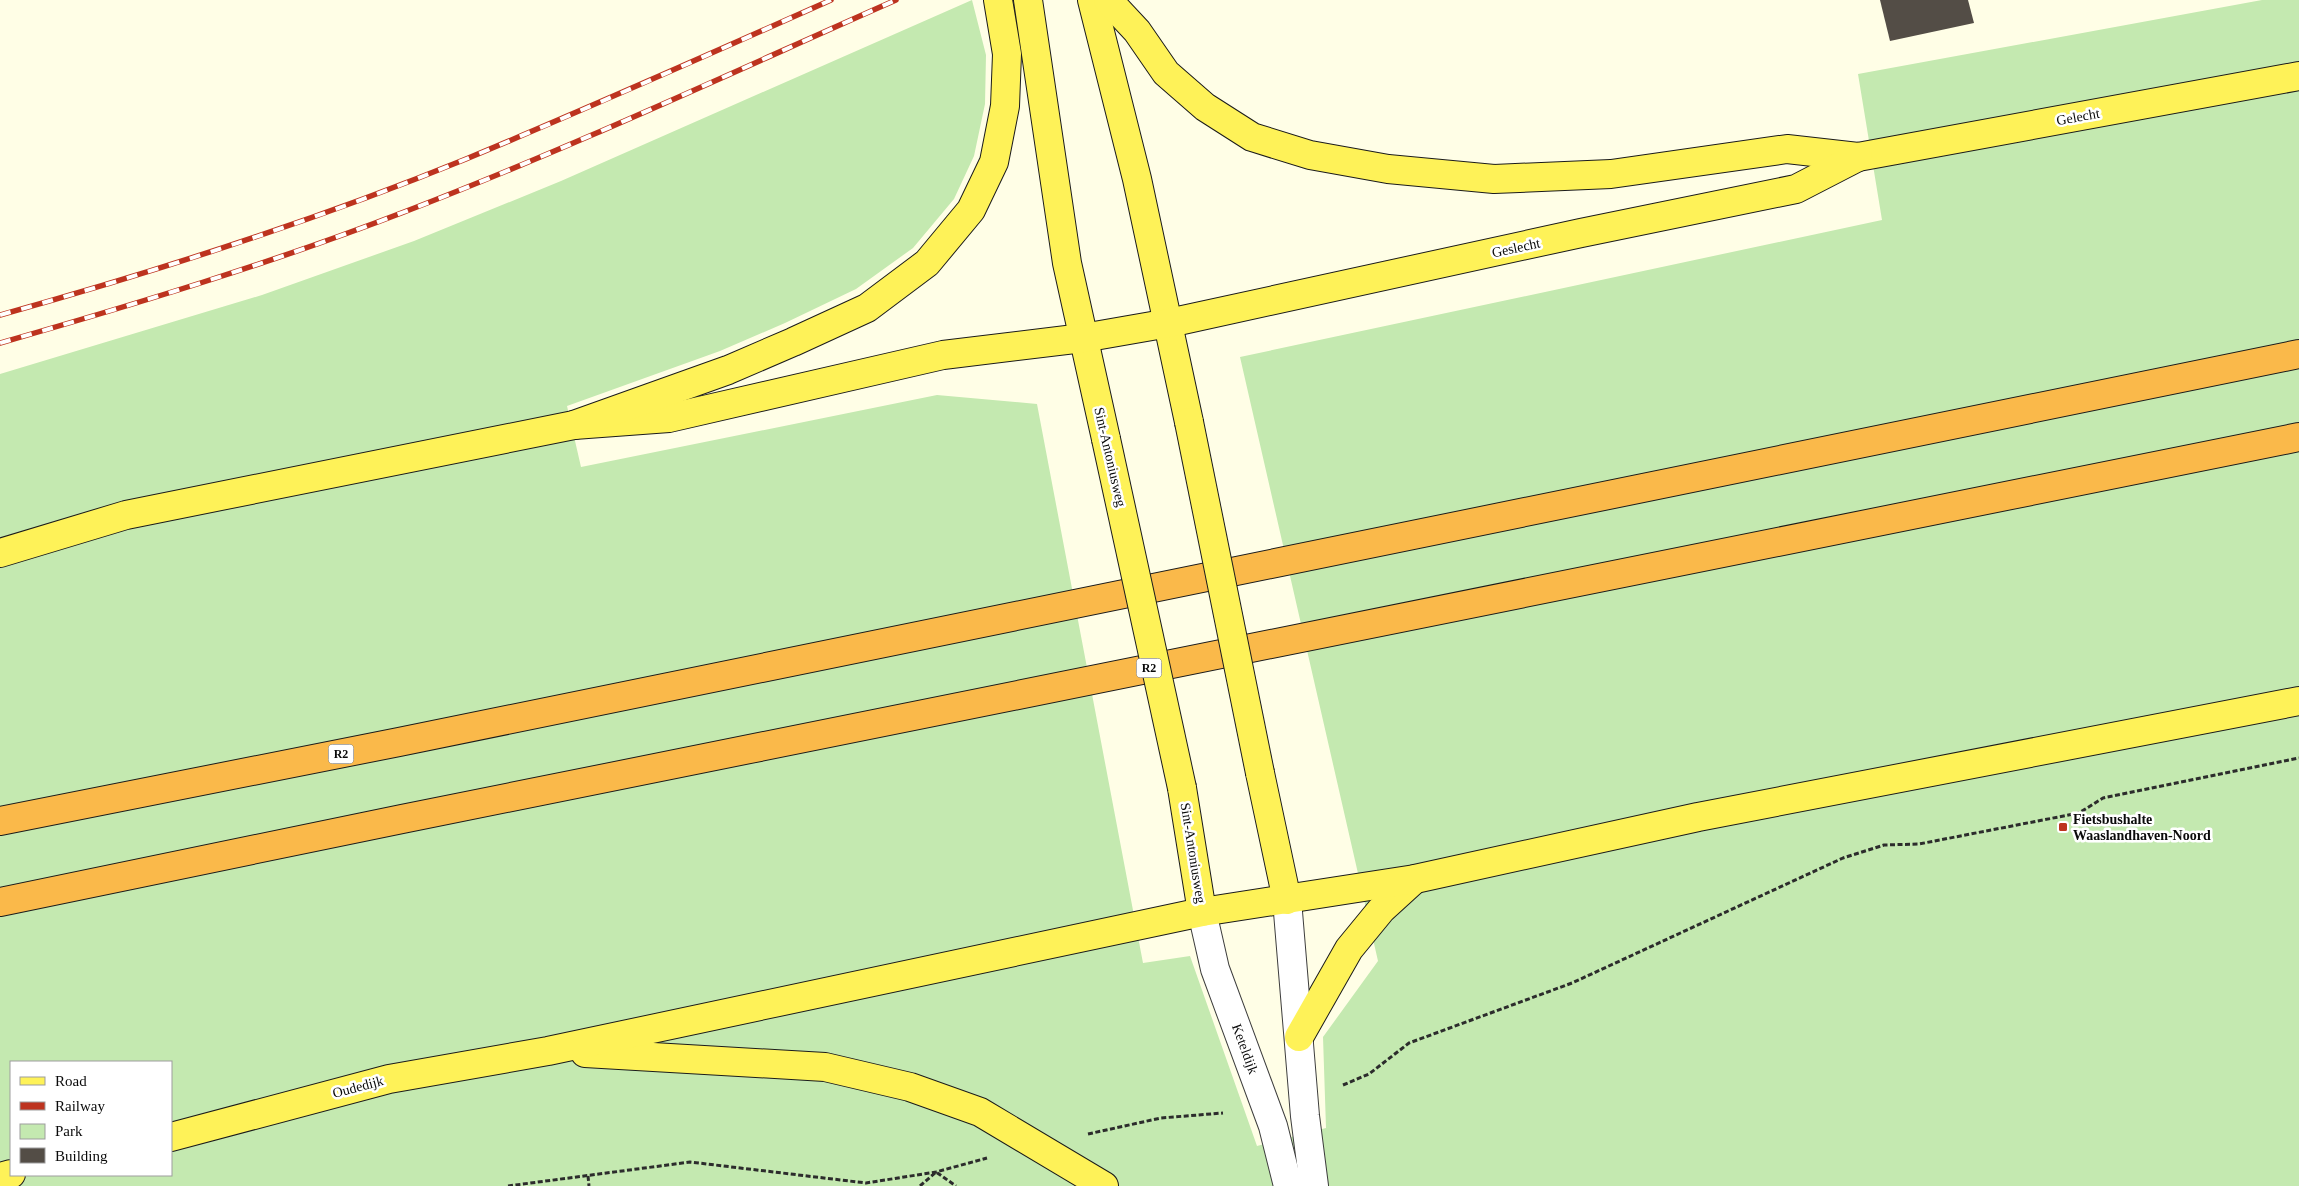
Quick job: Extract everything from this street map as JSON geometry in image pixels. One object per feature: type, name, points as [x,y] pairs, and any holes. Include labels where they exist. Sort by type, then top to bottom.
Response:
[{"type":"highway","name":"R2","points":[[0,821],[399,742],[2299,354]]},
{"type":"highway","name":"R2","points":[[0,902],[432,813],[2299,437]]},
{"type":"main road","points":[[1092,0],[1137,179],[1169,323],[1287,900]]},
{"type":"main road","points":[[1108,0],[1137,31],[1166,73],[1204,107],[1252,137],[1310,155],[1388,169],[1494,179],[1611,174],[1787,149],[1858,157]]},
{"type":"main road","name":"Sint-Antoniusweg","points":[[1030,5],[1067,263],[1182,788],[1202,912]]},
{"type":"main road","points":[[0,553],[126,516],[356,471],[574,425],[728,370],[866,308],[927,263],[971,210],[994,162],[1006,106],[1007,54],[999,11]]},
{"type":"main road","name":"Gelecht","points":[[1858,157],[2299,76]]},
{"type":"main road","name":"Geslecht","points":[[574,425],[669,418],[943,355],[1082,338],[1169,323],[1796,189],[1858,157]]},
{"type":"main road","points":[[548,1051],[1202,912],[1415,879],[1698,817],[2299,701]]},
{"type":"main road","points":[[1300,1037],[1349,949],[1380,910],[1415,879]]},
{"type":"main road","points":[[548,1051],[824,1067],[910,1087],[980,1112],[1104,1186]]},
{"type":"main road","name":"Oudedijk","points":[[172,1138],[389,1079],[548,1051]]},
{"type":"street","points":[[1287,900],[1300,1037],[1305,1116],[1314,1186]]},
{"type":"street","name":"Keteldijk","points":[[1202,912],[1215,969],[1273,1126],[1288,1186]]},
{"type":"path","points":[[1343,1085],[1369,1074],[1409,1042],[1572,984],[1843,858],[1884,845],[1919,844],[2079,813],[2104,798],[2299,758]]},
{"type":"path","points":[[1087,1134],[1161,1118],[1223,1113]]},
{"type":"path","points":[[508,1186],[690,1162],[866,1183],[936,1172],[996,1155]]},
{"type":"path","points":[[920,1186],[936,1172]]},
{"type":"path","points":[[936,1172],[956,1186]]},
{"type":"path","points":[[588,1176],[589,1186]]},
{"type":"green space","points":[[972,0],[986,55],[985,104],[974,156],[954,199],[913,248],[856,289],[785,323],[720,351],[567,406],[581,467],[937,395],[1037,404],[1143,963],[1190,956],[1257,1146],[1326,1128],[1323,1037],[1378,961],[1240,357],[1882,220],[1858,74],[2262,0],[2299,0],[2299,1186],[0,1186],[0,374],[262,295],[414,241],[561,181]]},
{"type":"building","points":[[1880,0],[1968,0],[1974,23],[1890,41]]},
{"type":"railway","points":[[0,315],[177,263],[409,182],[695,61],[831,0]]},
{"type":"railway","points":[[0,343],[203,282],[404,212],[590,136],[896,0]]},
{"type":"place","name":"Fietsbushalte Waaslandhaven-Noord","points":[[2063,827]]}]
